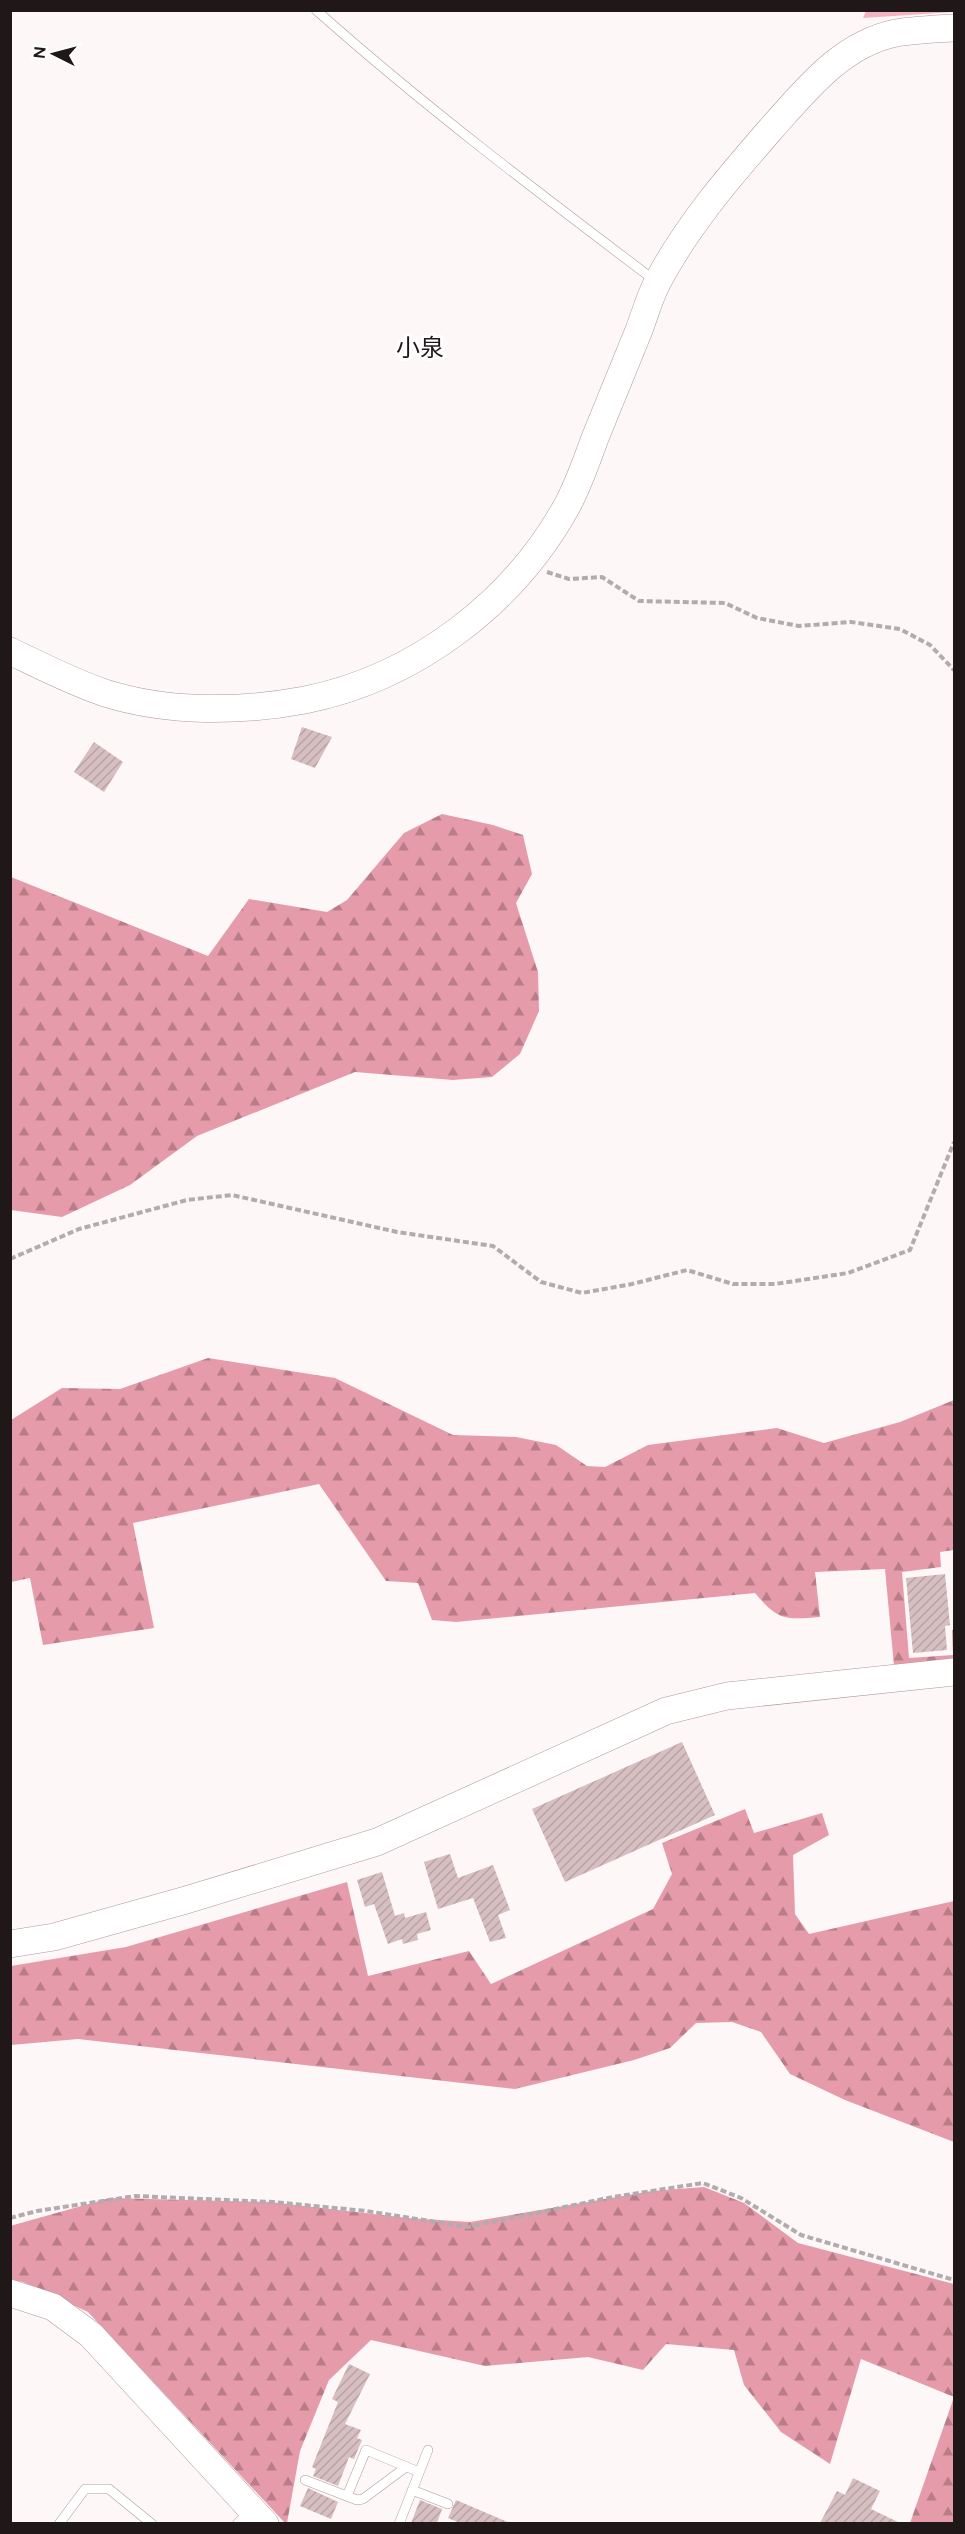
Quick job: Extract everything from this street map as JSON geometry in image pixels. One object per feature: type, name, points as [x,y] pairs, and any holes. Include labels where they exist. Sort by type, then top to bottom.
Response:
[{"type":"street","points":[[10,651],[73,681],[106,693],[138,701],[216,708],[257,707],[327,694],[374,679],[432,648],[500,596],[528,562],[568,504],[657,283],[708,205],[755,147],[820,76],[852,51],[894,34],[954,28]]},
{"type":"street","points":[[10,1944],[54,1936],[186,1900],[377,1842],[666,1711],[727,1696],[954,1672]]},
{"type":"street","points":[[10,2293],[53,2307],[91,2335],[251,2519]]},
{"type":"lane","points":[[316,10],[388,74],[479,147],[657,283]]},
{"type":"lane","points":[[347,2496],[366,2450],[419,2472]]},
{"type":"lane","points":[[399,2523],[428,2450]]},
{"type":"lane","points":[[305,2480],[357,2500],[363,2499],[406,2467]]},
{"type":"lane","points":[[59,2523],[85,2489],[96,2487],[109,2489],[152,2523]]},
{"type":"lane","points":[[412,2490],[448,2504]]},
{"type":"path","points":[[528,562],[543,571],[569,579],[602,577],[639,601],[725,603],[758,618],[799,626],[850,622],[900,629],[930,645],[954,670]]},
{"type":"path","points":[[10,1259],[79,1229],[187,1200],[232,1195],[397,1232],[493,1246],[541,1282],[582,1293],[632,1284],[687,1270],[733,1284],[775,1284],[848,1273],[910,1250],[954,1142]]},
{"type":"path","points":[[10,2218],[37,2211],[135,2196],[273,2202],[343,2208],[468,2227],[613,2197],[703,2183],[741,2198],[801,2235],[954,2280]]},
{"type":"shaded area","points":[[954,10],[954,12],[863,18],[866,11]]},
{"type":"green space","points":[[442,814],[493,825],[523,835],[532,874],[516,903],[538,972],[539,1011],[520,1054],[492,1077],[453,1080],[355,1072],[197,1136],[130,1185],[62,1217],[11,1210],[11,877],[208,956],[249,899],[327,912],[347,900],[404,833]]},
{"type":"green space","points":[[208,1358],[335,1378],[453,1435],[516,1437],[556,1445],[587,1466],[605,1467],[648,1445],[777,1428],[824,1443],[900,1422],[954,1400],[954,1550],[940,1552],[941,1567],[902,1572],[909,1658],[953,1655],[952,1630],[954,1630],[954,1661],[894,1666],[885,1569],[815,1572],[820,1617],[790,1618],[783,1616],[770,1609],[755,1593],[456,1622],[432,1620],[418,1583],[386,1581],[319,1484],[133,1523],[154,1628],[43,1645],[30,1578],[11,1582],[11,1420],[62,1388],[120,1389]]},
{"type":"green space","points":[[745,1809],[754,1833],[822,1813],[829,1835],[793,1855],[795,1914],[809,1934],[954,1901],[954,2142],[845,2100],[790,2074],[761,2032],[732,2022],[696,2023],[670,2048],[634,2060],[515,2089],[78,2039],[11,2045],[11,1966],[126,1947],[347,1882],[368,1976],[469,1951],[491,1984],[653,1909],[672,1874],[662,1843]]},
{"type":"green space","points":[[704,2187],[744,2203],[798,2243],[954,2284],[954,2397],[861,2359],[830,2464],[781,2432],[744,2385],[734,2350],[666,2344],[643,2370],[588,2357],[485,2366],[371,2340],[329,2380],[300,2451],[287,2523],[285,2523],[88,2312],[23,2282],[11,2280],[10,2226],[110,2198],[270,2202],[408,2218],[470,2222],[652,2191]]},
{"type":"green space","points":[[954,2397],[954,2523],[910,2523]]},
{"type":"building","points":[[302,727],[332,737],[315,768],[291,759]]},
{"type":"building","points":[[94,742],[123,762],[104,792],[74,772]]},
{"type":"building","points":[[945,1574],[950,1625],[945,1626],[947,1650],[913,1653],[906,1578]]},
{"type":"building","points":[[682,1742],[715,1815],[565,1882],[532,1809]]},
{"type":"building","points":[[450,1854],[458,1878],[493,1865],[510,1910],[498,1915],[506,1938],[490,1942],[473,1898],[438,1909],[424,1862]]},
{"type":"building","points":[[382,1872],[395,1916],[404,1913],[405,1918],[426,1912],[431,1930],[417,1934],[418,1940],[403,1944],[402,1939],[388,1944],[374,1904],[365,1907],[357,1880]]},
{"type":"building","points":[[349,2364],[370,2374],[345,2424],[361,2430],[357,2438],[362,2440],[354,2459],[349,2457],[338,2486],[313,2476],[316,2469],[312,2467],[338,2402],[332,2399]]},
{"type":"building","points":[[853,2478],[880,2491],[871,2509],[900,2523],[820,2523],[837,2491],[845,2495]]},
{"type":"building","points":[[308,2488],[338,2502],[331,2519],[300,2506]]},
{"type":"building","points":[[420,2500],[442,2509],[437,2523],[411,2523]]},
{"type":"building","points":[[456,2500],[510,2523],[460,2523],[448,2518]]},
{"type":"district","name":"小泉","points":[[420,348]]}]
